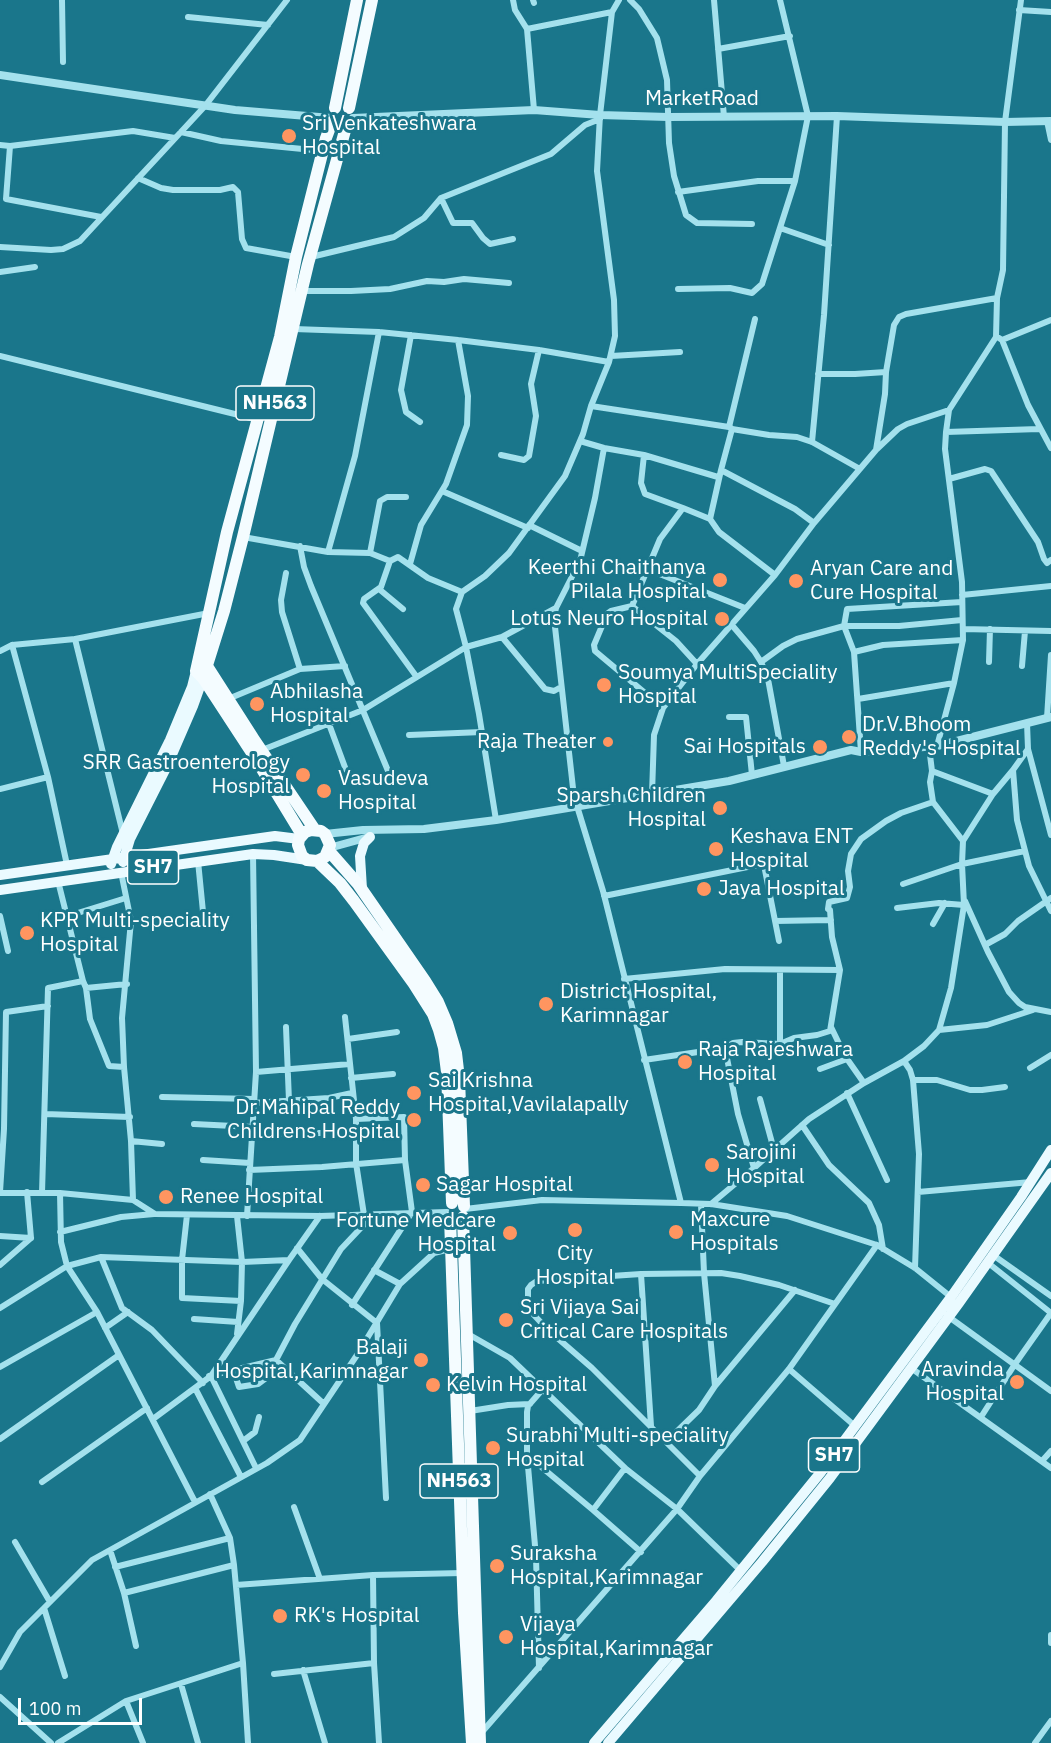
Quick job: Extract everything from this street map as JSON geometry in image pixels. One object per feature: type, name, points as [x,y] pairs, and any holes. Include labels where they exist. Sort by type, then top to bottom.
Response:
[{"type":"highway","name":"NH563","points":[[357,0],[333,116],[296,257],[280,337],[227,532],[210,613],[204,662],[262,750],[320,832],[328,839],[329,850],[362,890],[425,981],[438,1002],[456,1053],[459,1079],[457,1211],[450,1249],[477,1740]]},
{"type":"highway","name":"NH563","points":[[372,0],[349,118],[310,257],[243,537],[199,675],[273,787],[301,837],[299,851],[340,883],[414,984],[433,1014],[439,1030],[447,1072],[468,1334],[469,1573]]},
{"type":"highway","points":[[342,105],[349,118],[338,126],[333,116],[342,105]]},
{"type":"highway","points":[[301,837],[311,830],[320,832]]},
{"type":"highway","points":[[312,861],[325,857],[329,850]]},
{"type":"main road","points":[[116,872],[112,859],[199,675]]},
{"type":"main road","points":[[116,872],[193,706],[199,675]]},
{"type":"main road","name":"SH7","points":[[0,875],[275,836],[301,837]]},
{"type":"main road","points":[[362,890],[360,856],[364,843],[370,837]]},
{"type":"main road","name":"SH7","points":[[0,890],[253,854],[312,861]]},
{"type":"main road","name":"SH7","points":[[594,1743],[801,1505],[855,1426],[951,1297],[1051,1150]]},
{"type":"main road","name":"SH7","points":[[612,1742],[911,1368],[1051,1173]]},
{"type":"street","points":[[62,0],[63,62]]},
{"type":"street","points":[[0,247],[63,249],[80,241],[205,106],[287,0]]},
{"type":"street","points":[[513,0],[514,10],[527,29],[534,110]]},
{"type":"street","points":[[496,819],[466,647],[456,609],[462,592],[485,576],[509,552],[565,476],[610,359],[615,336],[614,300],[597,171],[600,117],[612,12],[619,0]]},
{"type":"street","points":[[630,0],[639,9],[657,38],[667,80],[669,143],[678,192],[686,215],[697,223],[752,224]]},
{"type":"street","points":[[714,0],[724,117]]},
{"type":"street","points":[[678,289],[730,288],[752,293],[762,284],[795,181],[808,116],[780,0]]},
{"type":"street","points":[[1021,0],[1005,122],[1003,270],[997,298],[999,338],[1039,429],[1051,448]]},
{"type":"street","points":[[1019,10],[1051,12]]},
{"type":"street","points":[[527,29],[612,12]]},
{"type":"street","points":[[188,17],[268,25]]},
{"type":"street","points":[[718,48],[790,36]]},
{"type":"street","points":[[0,75],[205,106],[333,116]]},
{"type":"street","name":"MarketRoad","points":[[349,118],[534,110],[600,117],[837,116],[1005,122],[1049,121]]},
{"type":"street","points":[[812,442],[837,116]]},
{"type":"street","points":[[310,257],[394,237],[424,218],[441,198],[551,154],[585,125],[600,117]]},
{"type":"street","points":[[1049,121],[1051,140]]},
{"type":"street","points":[[0,145],[10,146],[133,131],[175,138]]},
{"type":"street","points":[[181,132],[221,141],[323,151]]},
{"type":"street","points":[[10,146],[3,199],[101,218]]},
{"type":"street","points":[[138,178],[161,188],[173,190],[220,190],[233,187],[238,192],[246,248],[296,257]]},
{"type":"street","points":[[678,192],[747,182],[795,181]]},
{"type":"street","points":[[441,198],[453,224],[472,224],[490,244],[513,239]]},
{"type":"street","points":[[780,228],[828,245]]},
{"type":"street","points":[[0,272],[35,267]]},
{"type":"street","points":[[302,291],[390,289],[427,281],[444,282],[464,279],[509,283]]},
{"type":"street","points":[[876,450],[894,325],[899,317],[997,298]]},
{"type":"street","points":[[710,519],[755,319]]},
{"type":"street","points":[[963,841],[933,802],[930,782],[933,746],[954,683],[963,640],[962,582],[945,449],[949,410],[999,338],[1051,320]]},
{"type":"street","points":[[294,329],[411,335],[610,359],[680,352]]},
{"type":"street","points":[[327,552],[355,456],[379,333]]},
{"type":"street","points":[[411,335],[401,390],[406,412],[420,422]]},
{"type":"street","points":[[410,564],[421,525],[446,484],[467,425],[468,396],[458,340]]},
{"type":"street","points":[[501,455],[518,460],[529,456],[536,416],[531,384],[539,350]]},
{"type":"street","points":[[0,356],[270,423]]},
{"type":"street","points":[[818,374],[886,372]]},
{"type":"street","points":[[591,406],[769,435],[797,437],[812,442],[860,469]]},
{"type":"street","points":[[652,794],[654,735],[663,708],[697,664],[775,575],[814,523],[876,450],[898,429],[907,424],[949,410]]},
{"type":"street","points":[[946,432],[1039,429]]},
{"type":"street","points":[[580,441],[719,474],[795,508],[814,523]]},
{"type":"street","points":[[604,448],[580,561],[556,608],[554,618],[561,687],[576,806],[604,896],[681,1203]]},
{"type":"street","points":[[644,455],[641,483],[645,494],[710,519],[718,532],[775,575]]},
{"type":"street","points":[[949,479],[985,469],[991,471],[1038,542],[1044,560],[1047,563],[1051,560]]},
{"type":"street","points":[[442,491],[528,526],[582,552]]},
{"type":"street","points":[[370,553],[380,501],[387,497],[406,497]]},
{"type":"street","points":[[632,606],[660,539],[683,508]]},
{"type":"street","points":[[243,537],[327,552],[370,553],[390,561]]},
{"type":"street","points":[[300,546],[311,586],[391,778]]},
{"type":"street","points":[[416,676],[364,606],[364,599],[380,589],[390,561],[398,557],[428,578],[462,592]]},
{"type":"street","points":[[648,569],[745,608]]},
{"type":"street","points":[[286,573],[282,612],[300,669]]},
{"type":"street","points":[[861,752],[854,652],[844,626],[847,609],[962,598],[1051,586]]},
{"type":"street","points":[[380,589],[403,609]]},
{"type":"street","points":[[632,606],[676,641],[697,664]]},
{"type":"street","points":[[632,606],[607,614],[597,635],[595,651],[663,708]]},
{"type":"street","points":[[262,750],[363,710],[466,647],[502,637],[556,608]]},
{"type":"street","points":[[0,651],[12,645],[75,639],[210,613]]},
{"type":"street","points":[[762,662],[783,646],[797,639],[844,626],[899,626],[962,620]]},
{"type":"street","points":[[731,624],[762,662],[768,678],[784,766]]},
{"type":"street","points":[[963,629],[1006,628],[1051,631]]},
{"type":"street","points":[[989,662],[990,629]]},
{"type":"street","points":[[1022,666],[1025,631]]},
{"type":"street","points":[[502,637],[545,689],[554,691],[561,687]]},
{"type":"street","points":[[75,639],[123,834]]},
{"type":"street","points":[[854,652],[883,645],[963,640]]},
{"type":"street","points":[[12,645],[48,777],[67,865]]},
{"type":"street","points":[[320,832],[424,829],[496,819],[752,775],[851,750],[861,752],[933,746],[1049,718],[1051,655]]},
{"type":"street","points":[[228,699],[300,669],[345,666]]},
{"type":"street","points":[[858,699],[954,683]]},
{"type":"street","points":[[729,717],[746,717],[752,775]]},
{"type":"street","points":[[1027,723],[1028,748],[1051,835]]},
{"type":"street","points":[[329,724],[346,770]]},
{"type":"street","points":[[409,735],[482,732]]},
{"type":"street","points":[[711,1204],[809,1119],[864,1083],[904,1061],[924,1046],[939,1030],[951,988],[964,903],[963,841],[993,794],[1028,748]]},
{"type":"street","points":[[1013,770],[1017,820],[1025,851],[1051,911]]},
{"type":"street","points":[[932,771],[993,794]]},
{"type":"street","points":[[0,789],[48,777]]},
{"type":"street","points":[[644,1060],[725,1048],[733,1043],[780,1044],[794,1038],[830,1031],[840,970],[828,909],[830,902],[847,898],[849,895],[848,871],[851,854],[861,839],[886,821],[933,802]]},
{"type":"street","points":[[329,850],[383,831]]},
{"type":"street","points":[[903,884],[962,864],[1025,851]]},
{"type":"street","points":[[247,1216],[256,1072],[253,854]]},
{"type":"street","points":[[604,896],[792,858]]},
{"type":"street","points":[[198,861],[204,922]]},
{"type":"street","points":[[764,864],[779,940]]},
{"type":"street","points":[[116,872],[126,898],[131,921],[122,1018],[124,1067],[130,1117],[133,1200]]},
{"type":"street","points":[[58,880],[84,984],[90,1019],[109,1066],[124,1067]]},
{"type":"street","points":[[68,916],[126,898]]},
{"type":"street","points":[[984,945],[1005,934],[1018,921],[1048,900]]},
{"type":"street","points":[[933,924],[945,903]]},
{"type":"street","points":[[897,908],[964,903]]},
{"type":"street","points":[[964,903],[1009,992],[1025,1007],[1051,1012]]},
{"type":"street","points":[[0,916],[8,951]]},
{"type":"street","points":[[775,921],[831,920]]},
{"type":"street","points":[[624,979],[725,969],[840,970]]},
{"type":"street","points":[[780,970],[780,1044]]},
{"type":"street","points":[[42,1193],[48,988],[84,984],[126,984]]},
{"type":"street","points":[[48,1006],[3,1012],[4,1129],[0,1192],[60,1193],[133,1200],[155,1214]]},
{"type":"street","points":[[939,1030],[987,1025],[1036,1008]]},
{"type":"street","points":[[345,1017],[356,1119],[356,1163],[364,1215]]},
{"type":"street","points":[[286,1027],[289,1101]]},
{"type":"street","points":[[831,1027],[847,1059],[864,1083]]},
{"type":"street","points":[[348,1039],[397,1032]]},
{"type":"street","points":[[725,1048],[738,1114],[754,1168]]},
{"type":"street","points":[[1030,1068],[1051,1055]]},
{"type":"street","points":[[820,1069],[847,1059]]},
{"type":"street","points":[[904,1061],[913,1080],[919,1154],[915,1268]]},
{"type":"street","points":[[256,1072],[350,1064]]},
{"type":"street","points":[[351,1078],[393,1074]]},
{"type":"street","points":[[913,1080],[937,1080],[970,1090],[1005,1087]]},
{"type":"street","points":[[162,1097],[289,1101],[329,1098],[352,1093]]},
{"type":"street","points":[[848,1093],[887,1180]]},
{"type":"street","points":[[760,1099],[774,1150]]},
{"type":"street","points":[[45,1114],[130,1117]]},
{"type":"street","points":[[352,1305],[412,1212],[405,1160],[404,1117],[356,1119]]},
{"type":"street","points":[[194,1124],[253,1131],[322,1133]]},
{"type":"street","points":[[477,1740],[490,1721],[677,1509],[700,1476],[789,1369],[835,1304],[880,1247],[879,1225],[869,1203],[829,1165],[802,1125]]},
{"type":"street","points":[[131,1141],[162,1144]]},
{"type":"street","points":[[203,1160],[249,1166],[322,1167],[405,1160]]},
{"type":"street","points":[[918,1192],[1031,1182]]},
{"type":"street","points":[[27,1192],[31,1238]]},
{"type":"street","points":[[60,1193],[60,1232],[67,1266],[97,1312],[195,1502]]},
{"type":"street","points":[[60,1232],[121,1217],[155,1214],[373,1215],[457,1211],[542,1200],[711,1204],[787,1216],[880,1247],[915,1268],[951,1297]]},
{"type":"street","points":[[701,1204],[704,1272],[715,1386]]},
{"type":"street","points":[[187,1215],[182,1260],[182,1298],[242,1301]]},
{"type":"street","points":[[233,1369],[239,1387],[258,1384],[266,1378],[341,1250],[373,1215]]},
{"type":"street","points":[[237,1216],[242,1262],[242,1301],[237,1336]]},
{"type":"street","points":[[153,1419],[210,1376],[320,1216]]},
{"type":"street","points":[[0,1236],[31,1238]]},
{"type":"street","points":[[0,1265],[31,1238]]},
{"type":"street","points":[[297,1248],[322,1279],[377,1323]]},
{"type":"street","points":[[0,1667],[21,1632],[92,1560],[267,1463],[300,1440],[377,1323],[399,1284],[434,1253],[450,1249]]},
{"type":"street","points":[[100,1257],[122,1308],[152,1330],[203,1383]]},
{"type":"street","points":[[0,1308],[67,1266],[100,1257],[242,1262],[289,1260]]},
{"type":"street","points":[[990,1258],[1051,1296]]},
{"type":"street","points":[[981,1417],[1051,1313],[990,1258]]},
{"type":"street","points":[[374,1270],[399,1284]]},
{"type":"street","points":[[700,1476],[592,1368],[533,1314],[528,1302],[528,1289],[537,1281],[704,1272],[741,1276],[795,1290],[835,1304]]},
{"type":"street","points":[[641,1274],[651,1426]]},
{"type":"street","points":[[666,1442],[699,1410],[715,1386],[795,1290]]},
{"type":"street","points":[[0,1367],[97,1312]]},
{"type":"street","points":[[105,1328],[128,1312]]},
{"type":"street","points":[[949,1317],[1051,1391]]},
{"type":"street","points":[[194,1319],[238,1322]]},
{"type":"street","points":[[377,1323],[386,1498]]},
{"type":"street","points":[[468,1334],[510,1358],[625,1468],[677,1509],[741,1572]]},
{"type":"street","points":[[0,1439],[119,1355]]},
{"type":"street","points":[[210,1376],[276,1360]]},
{"type":"street","points":[[276,1360],[324,1404]]},
{"type":"street","points":[[911,1368],[1051,1468]]},
{"type":"street","points":[[789,1369],[855,1426]]},
{"type":"street","points":[[210,1376],[256,1468]]},
{"type":"street","points":[[195,1388],[241,1477]]},
{"type":"street","points":[[539,1668],[536,1557],[526,1455],[527,1412],[530,1404],[542,1389]]},
{"type":"street","points":[[470,1411],[530,1404]]},
{"type":"street","points":[[42,1482],[147,1408]]},
{"type":"street","points":[[243,1441],[255,1432],[259,1417]]},
{"type":"street","points":[[1042,1461],[1051,1451]]},
{"type":"street","points":[[526,1455],[640,1552]]},
{"type":"street","points":[[593,1510],[625,1468]]},
{"type":"street","points":[[210,1494],[230,1538],[243,1663],[248,1743]]},
{"type":"street","points":[[294,1507],[320,1579]]},
{"type":"street","points":[[116,1567],[230,1538]]},
{"type":"street","points":[[15,1542],[50,1602]]},
{"type":"street","points":[[110,1550],[124,1593],[136,1646]]},
{"type":"street","points":[[124,1593],[234,1565]]},
{"type":"street","points":[[236,1585],[373,1575],[469,1573]]},
{"type":"street","points":[[373,1575],[374,1663],[379,1743]]},
{"type":"street","points":[[44,1608],[65,1676]]},
{"type":"street","points":[[1051,1635],[1051,1643]]},
{"type":"street","points":[[58,1743],[126,1701],[243,1663]]},
{"type":"street","points":[[274,1674],[374,1663]]},
{"type":"street","points":[[303,1670],[325,1743]]},
{"type":"street","points":[[182,1684],[198,1743]]},
{"type":"street","points":[[0,1697],[51,1743]]},
{"type":"street","points":[[126,1701],[143,1743]]},
{"type":"street","points":[[1035,1743],[1051,1721]]},
{"type":"place","name":"Sri Venkateshwara Hospital","points":[[289,136]]},
{"type":"place","name":"Keerthi Chaithanya Pilala Hospital","points":[[720,580]]},
{"type":"place","name":"Aryan Care and Cure Hospital","points":[[796,581]]},
{"type":"place","name":"Lotus Neuro Hospital","points":[[722,619]]},
{"type":"place","name":"Soumya MultiSpeciality Hospital","points":[[604,685]]},
{"type":"place","name":"Abhilasha Hospital","points":[[257,704]]},
{"type":"place","name":"Dr.V.Bhoom Reddy's Hospital","points":[[849,737]]},
{"type":"place","name":"Raja Theater","points":[[608,742]]},
{"type":"place","name":"Sai Hospitals","points":[[820,747]]},
{"type":"place","name":"SRR Gastroenterology Hospital","points":[[303,775]]},
{"type":"place","name":"Vasudeva Hospital","points":[[324,791]]},
{"type":"place","name":"Sparsh Children Hospital","points":[[720,808]]},
{"type":"place","name":"Keshava ENT Hospital","points":[[716,849]]},
{"type":"place","name":"Jaya Hospital","points":[[704,889]]},
{"type":"place","name":"KPR Multi-speciality Hospital","points":[[27,933]]},
{"type":"place","name":"District Hospital, Karimnagar","points":[[546,1004]]},
{"type":"place","name":"Raja Rajeshwara Hospital","points":[[685,1062]]},
{"type":"place","name":"Sai Krishna Hospital,Vavilalapally","points":[[414,1093]]},
{"type":"place","name":"Dr.Mahipal Reddy Childrens Hospital","points":[[414,1120]]},
{"type":"place","name":"Sarojini Hospital","points":[[712,1165]]},
{"type":"place","name":"Sagar Hospital","points":[[423,1185]]},
{"type":"place","name":"Renee Hospital","points":[[166,1197]]},
{"type":"place","name":"City Hospital","points":[[575,1230]]},
{"type":"place","name":"Maxcure Hospitals","points":[[676,1232]]},
{"type":"place","name":"Fortune Medcare Hospital","points":[[510,1233]]},
{"type":"place","name":"Sri Vijaya Sai Critical Care Hospitals","points":[[506,1320]]},
{"type":"place","name":"Balaji Hospital,Karimnagar","points":[[421,1360]]},
{"type":"place","name":"Aravinda Hospital","points":[[1017,1382]]},
{"type":"place","name":"Kelvin Hospital","points":[[433,1385]]},
{"type":"place","name":"Surabhi Multi-speciality Hospital","points":[[493,1448]]},
{"type":"place","name":"Suraksha Hospital,Karimnagar","points":[[497,1566]]},
{"type":"place","name":"RK's Hospital","points":[[280,1616]]},
{"type":"place","name":"Vijaya Hospital,Karimnagar","points":[[506,1637]]}]
